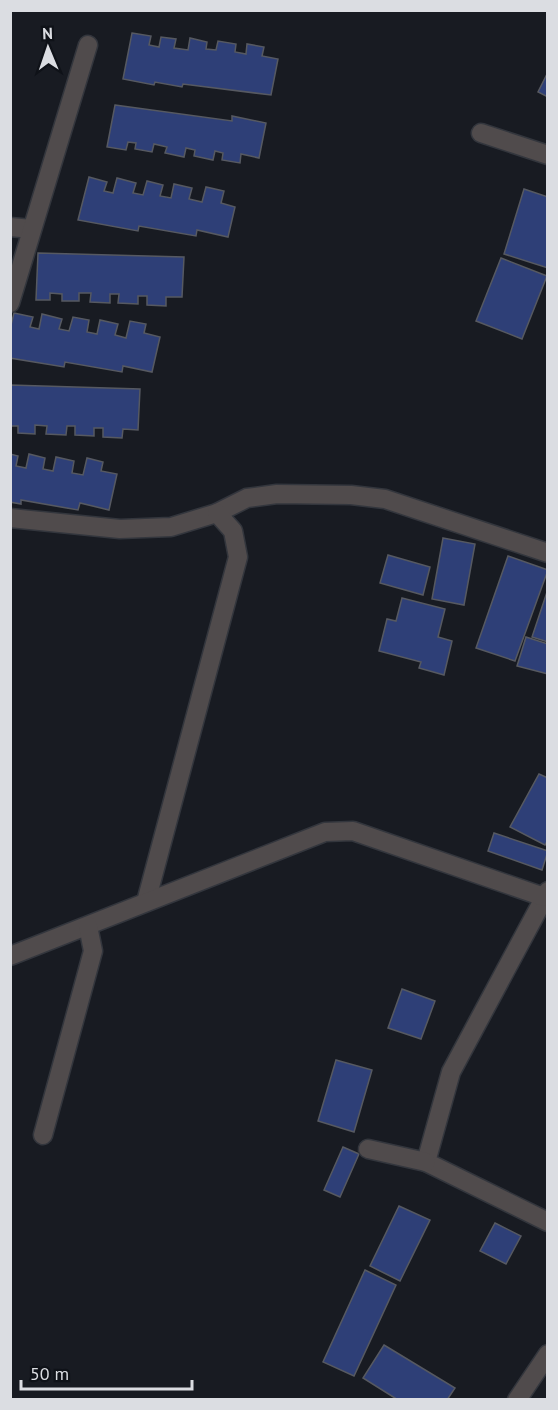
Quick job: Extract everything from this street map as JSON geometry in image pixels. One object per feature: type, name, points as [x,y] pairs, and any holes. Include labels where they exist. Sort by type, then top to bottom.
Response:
[{"type":"street","points":[[10,303],[88,45]]},
{"type":"street","points":[[481,134],[548,155]]},
{"type":"street","points":[[10,227],[32,229]]},
{"type":"street","points":[[10,519],[120,529],[171,527],[217,513],[247,498],[276,494],[351,495],[385,499],[548,553]]},
{"type":"street","points":[[146,902],[238,556],[233,531],[217,513]]},
{"type":"street","points":[[10,956],[325,832],[353,831],[546,894],[451,1072],[426,1162]]},
{"type":"street","points":[[43,1134],[93,951],[87,926]]},
{"type":"street","points":[[368,1149],[426,1162],[548,1222]]},
{"type":"street","points":[[522,1397],[548,1354]]},
{"type":"building","points":[[132,33],[151,36],[149,45],[159,47],[161,37],[176,39],[174,48],[188,50],[190,38],[207,42],[206,49],[216,50],[218,41],[236,44],[235,52],[246,54],[247,44],[264,47],[262,56],[278,59],[271,95],[183,84],[182,87],[155,82],[154,85],[123,79]]},
{"type":"building","points":[[548,72],[548,97],[538,92]]},
{"type":"building","points":[[115,105],[232,121],[232,116],[266,123],[259,158],[241,154],[240,163],[222,160],[223,153],[215,151],[213,160],[194,156],[195,150],[186,148],[184,157],[165,153],[167,147],[154,144],[152,152],[135,149],[136,143],[128,142],[126,150],[107,147]]},
{"type":"building","points":[[89,177],[107,182],[104,191],[113,193],[117,178],[136,183],[133,193],[143,195],[147,181],[163,185],[160,196],[171,198],[174,184],[192,188],[189,199],[202,202],[206,187],[224,191],[221,203],[235,207],[228,237],[197,230],[196,236],[139,226],[138,231],[78,220]]},
{"type":"building","points":[[524,189],[548,197],[548,268],[504,254]]},
{"type":"building","points":[[38,253],[184,257],[182,297],[166,297],[166,306],[147,305],[147,296],[138,296],[138,304],[118,303],[119,294],[110,294],[110,303],[90,302],[91,293],[79,293],[79,301],[62,301],[62,294],[50,293],[50,300],[36,300]]},
{"type":"building","points":[[501,258],[547,276],[522,339],[476,321]]},
{"type":"building","points":[[14,313],[33,317],[30,327],[39,329],[42,314],[62,319],[59,329],[69,331],[73,317],[89,320],[87,332],[97,334],[100,320],[118,324],[115,335],[126,338],[130,321],[146,324],[144,333],[160,337],[152,372],[123,366],[122,372],[65,362],[64,367],[10,358],[10,329]]},
{"type":"building","points":[[10,385],[140,389],[138,430],[123,429],[122,438],[103,437],[103,428],[94,428],[94,436],[75,435],[75,426],[67,426],[66,435],[46,434],[47,426],[35,425],[35,434],[18,433],[18,426],[10,426]]},
{"type":"building","points":[[10,454],[18,456],[16,466],[26,468],[29,454],[45,458],[43,469],[53,471],[56,457],[74,461],[72,473],[83,475],[87,458],[103,462],[101,471],[117,474],[109,510],[80,503],[78,510],[21,500],[21,504],[10,502]]},
{"type":"building","points":[[443,538],[475,544],[464,605],[432,599]]},
{"type":"building","points":[[388,555],[430,567],[423,595],[380,583]]},
{"type":"building","points":[[508,556],[548,570],[515,661],[476,648]]},
{"type":"building","points":[[548,589],[548,642],[532,637]]},
{"type":"building","points":[[402,598],[445,609],[438,637],[452,641],[444,675],[419,668],[421,662],[379,651],[387,619],[396,621]]},
{"type":"building","points":[[526,637],[548,644],[548,674],[517,666]]},
{"type":"building","points":[[539,774],[548,778],[548,840],[545,845],[510,827]]},
{"type":"building","points":[[494,833],[548,851],[542,870],[488,851]]},
{"type":"building","points":[[402,989],[435,1001],[421,1039],[388,1028]]},
{"type":"building","points":[[336,1060],[372,1070],[354,1132],[318,1121]]},
{"type":"building","points":[[343,1147],[359,1154],[340,1197],[324,1190]]},
{"type":"building","points":[[399,1206],[430,1220],[400,1281],[370,1266]]},
{"type":"building","points":[[495,1223],[521,1236],[506,1264],[480,1251]]},
{"type":"building","points":[[365,1270],[396,1285],[354,1376],[323,1362]]},
{"type":"building","points":[[384,1345],[455,1388],[447,1400],[398,1400],[363,1378]]}]
